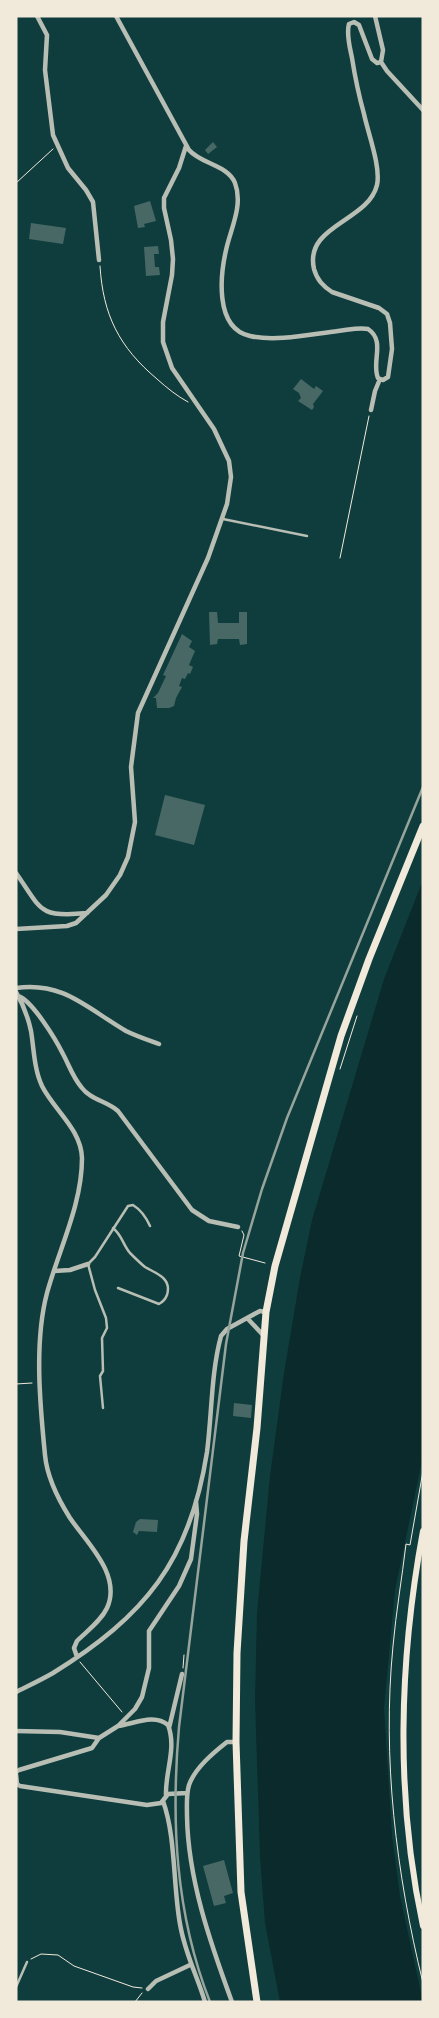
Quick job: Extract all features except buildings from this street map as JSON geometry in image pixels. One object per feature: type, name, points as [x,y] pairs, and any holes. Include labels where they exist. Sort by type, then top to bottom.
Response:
[{"type":"main road","points":[[257,2002],[241,1892],[236,1742],[237,1654],[241,1585],[266,1312],[275,1266],[341,1036],[369,959],[423,826]]},
{"type":"main road","points":[[423,1531],[409,1629],[405,1691],[404,1765],[409,1836],[423,1926]]},
{"type":"street","points":[[38,16],[47,35],[45,78],[53,135],[70,171],[86,190],[93,202],[99,260]]},
{"type":"street","points":[[116,16],[186,146],[196,157],[227,173],[236,185],[236,211],[225,256],[222,294],[224,313],[231,325],[244,335],[261,337],[368,329],[377,341],[376,373],[380,379]]},
{"type":"street","points":[[375,16],[383,50],[381,62],[423,110]]},
{"type":"street","points":[[380,379],[388,377],[391,363],[391,333],[387,314],[379,308],[325,288],[317,276],[313,260],[315,249],[323,236],[350,218],[369,200],[377,184],[373,150],[349,45],[349,24],[354,22],[359,25],[372,59],[377,63],[381,62]]},
{"type":"street","points":[[16,929],[66,926],[76,923],[112,888],[128,857],[135,822],[131,767],[138,713],[208,558],[223,519],[230,483],[230,465],[214,428],[172,368],[163,336],[163,322],[173,259],[172,240],[164,212],[164,198],[179,168],[186,146]]},
{"type":"street","points":[[370,410],[374,391],[380,379]]},
{"type":"street","points":[[16,873],[38,905],[47,913],[65,916],[87,913]]},
{"type":"street","points":[[16,988],[40,986],[64,993],[128,1032],[159,1044]]},
{"type":"street","points":[[17,994],[27,1000],[58,1043],[80,1087],[90,1096],[112,1106],[118,1111],[192,1210],[209,1221],[238,1227]]},
{"type":"street","points":[[17,994],[29,1022],[36,1069],[41,1084],[72,1130],[79,1143],[81,1154],[80,1184],[41,1320],[41,1390],[45,1456],[50,1476],[70,1517],[103,1565],[110,1586],[110,1602],[106,1610],[77,1641],[74,1648],[77,1657]]},
{"type":"street","points":[[54,1271],[70,1270],[88,1264]]},
{"type":"street","points":[[16,1692],[50,1675],[119,1626],[154,1589],[183,1538],[196,1499],[208,1442],[221,1336],[227,1328],[248,1319],[260,1311],[266,1312]]},
{"type":"street","points":[[248,1319],[264,1336]]},
{"type":"street","points":[[120,1726],[139,1703],[147,1679],[149,1631],[179,1586],[191,1559],[197,1514],[196,1499]]},
{"type":"street","points":[[182,1674],[169,1728],[171,1744],[165,1786],[166,1795],[163,1802],[169,1834],[178,1915],[190,1965],[200,1985],[205,2002]]},
{"type":"street","points":[[163,1802],[148,1805],[20,1786],[17,1784],[16,1773],[19,1770],[92,1748],[99,1738],[120,1726],[154,1720],[164,1722],[169,1728]]},
{"type":"street","points":[[16,1731],[60,1732],[99,1738]]},
{"type":"street","points":[[232,2002],[204,1918],[191,1867],[187,1793],[193,1777],[207,1760],[227,1742],[236,1742]]},
{"type":"street","points":[[166,1795],[187,1793]]},
{"type":"street","points":[[148,1989],[156,1981],[190,1965]]},
{"type":"lane","points":[[223,519],[306,536]]},
{"type":"lane","points":[[103,1408],[100,1376],[103,1371],[102,1338],[107,1328],[106,1318],[95,1290],[88,1264],[95,1257],[124,1209],[131,1205],[135,1206],[146,1217],[150,1226]]},
{"type":"lane","points":[[112,1228],[120,1234],[128,1251],[143,1265],[162,1276],[168,1287],[164,1299],[159,1304],[118,1288]]},
{"type":"lane","points":[[16,1987],[29,1961]]},
{"type":"path","points":[[16,183],[57,145]]},
{"type":"path","points":[[99,260],[106,307],[115,330],[128,351],[143,367],[176,395],[191,404],[196,402]]},
{"type":"path","points":[[340,558],[370,410]]},
{"type":"path","points":[[340,1069],[357,1017]]},
{"type":"path","points":[[238,1227],[244,1236],[239,1256],[265,1263]]},
{"type":"path","points":[[16,1384],[41,1382]]},
{"type":"path","points":[[410,1545],[423,1471]]},
{"type":"path","points":[[182,1674],[184,1654]]},
{"type":"path","points":[[77,1657],[127,1718]]},
{"type":"path","points":[[29,1961],[41,1954],[58,1955],[74,1966],[133,1987],[148,1989]]},
{"type":"path","points":[[135,2002],[148,1989]]},
{"type":"water","points":[[423,880],[423,1456],[395,1590],[384,1708],[392,1836],[400,1896],[423,2002],[280,2002],[265,1923],[260,1856],[255,1699],[257,1613],[270,1476],[284,1373],[312,1220],[384,979]]},
{"type":"railway","points":[[210,2002],[189,1935],[183,1900],[178,1866],[176,1797],[179,1727],[226,1344],[243,1253],[262,1189],[287,1118],[423,787]]}]
